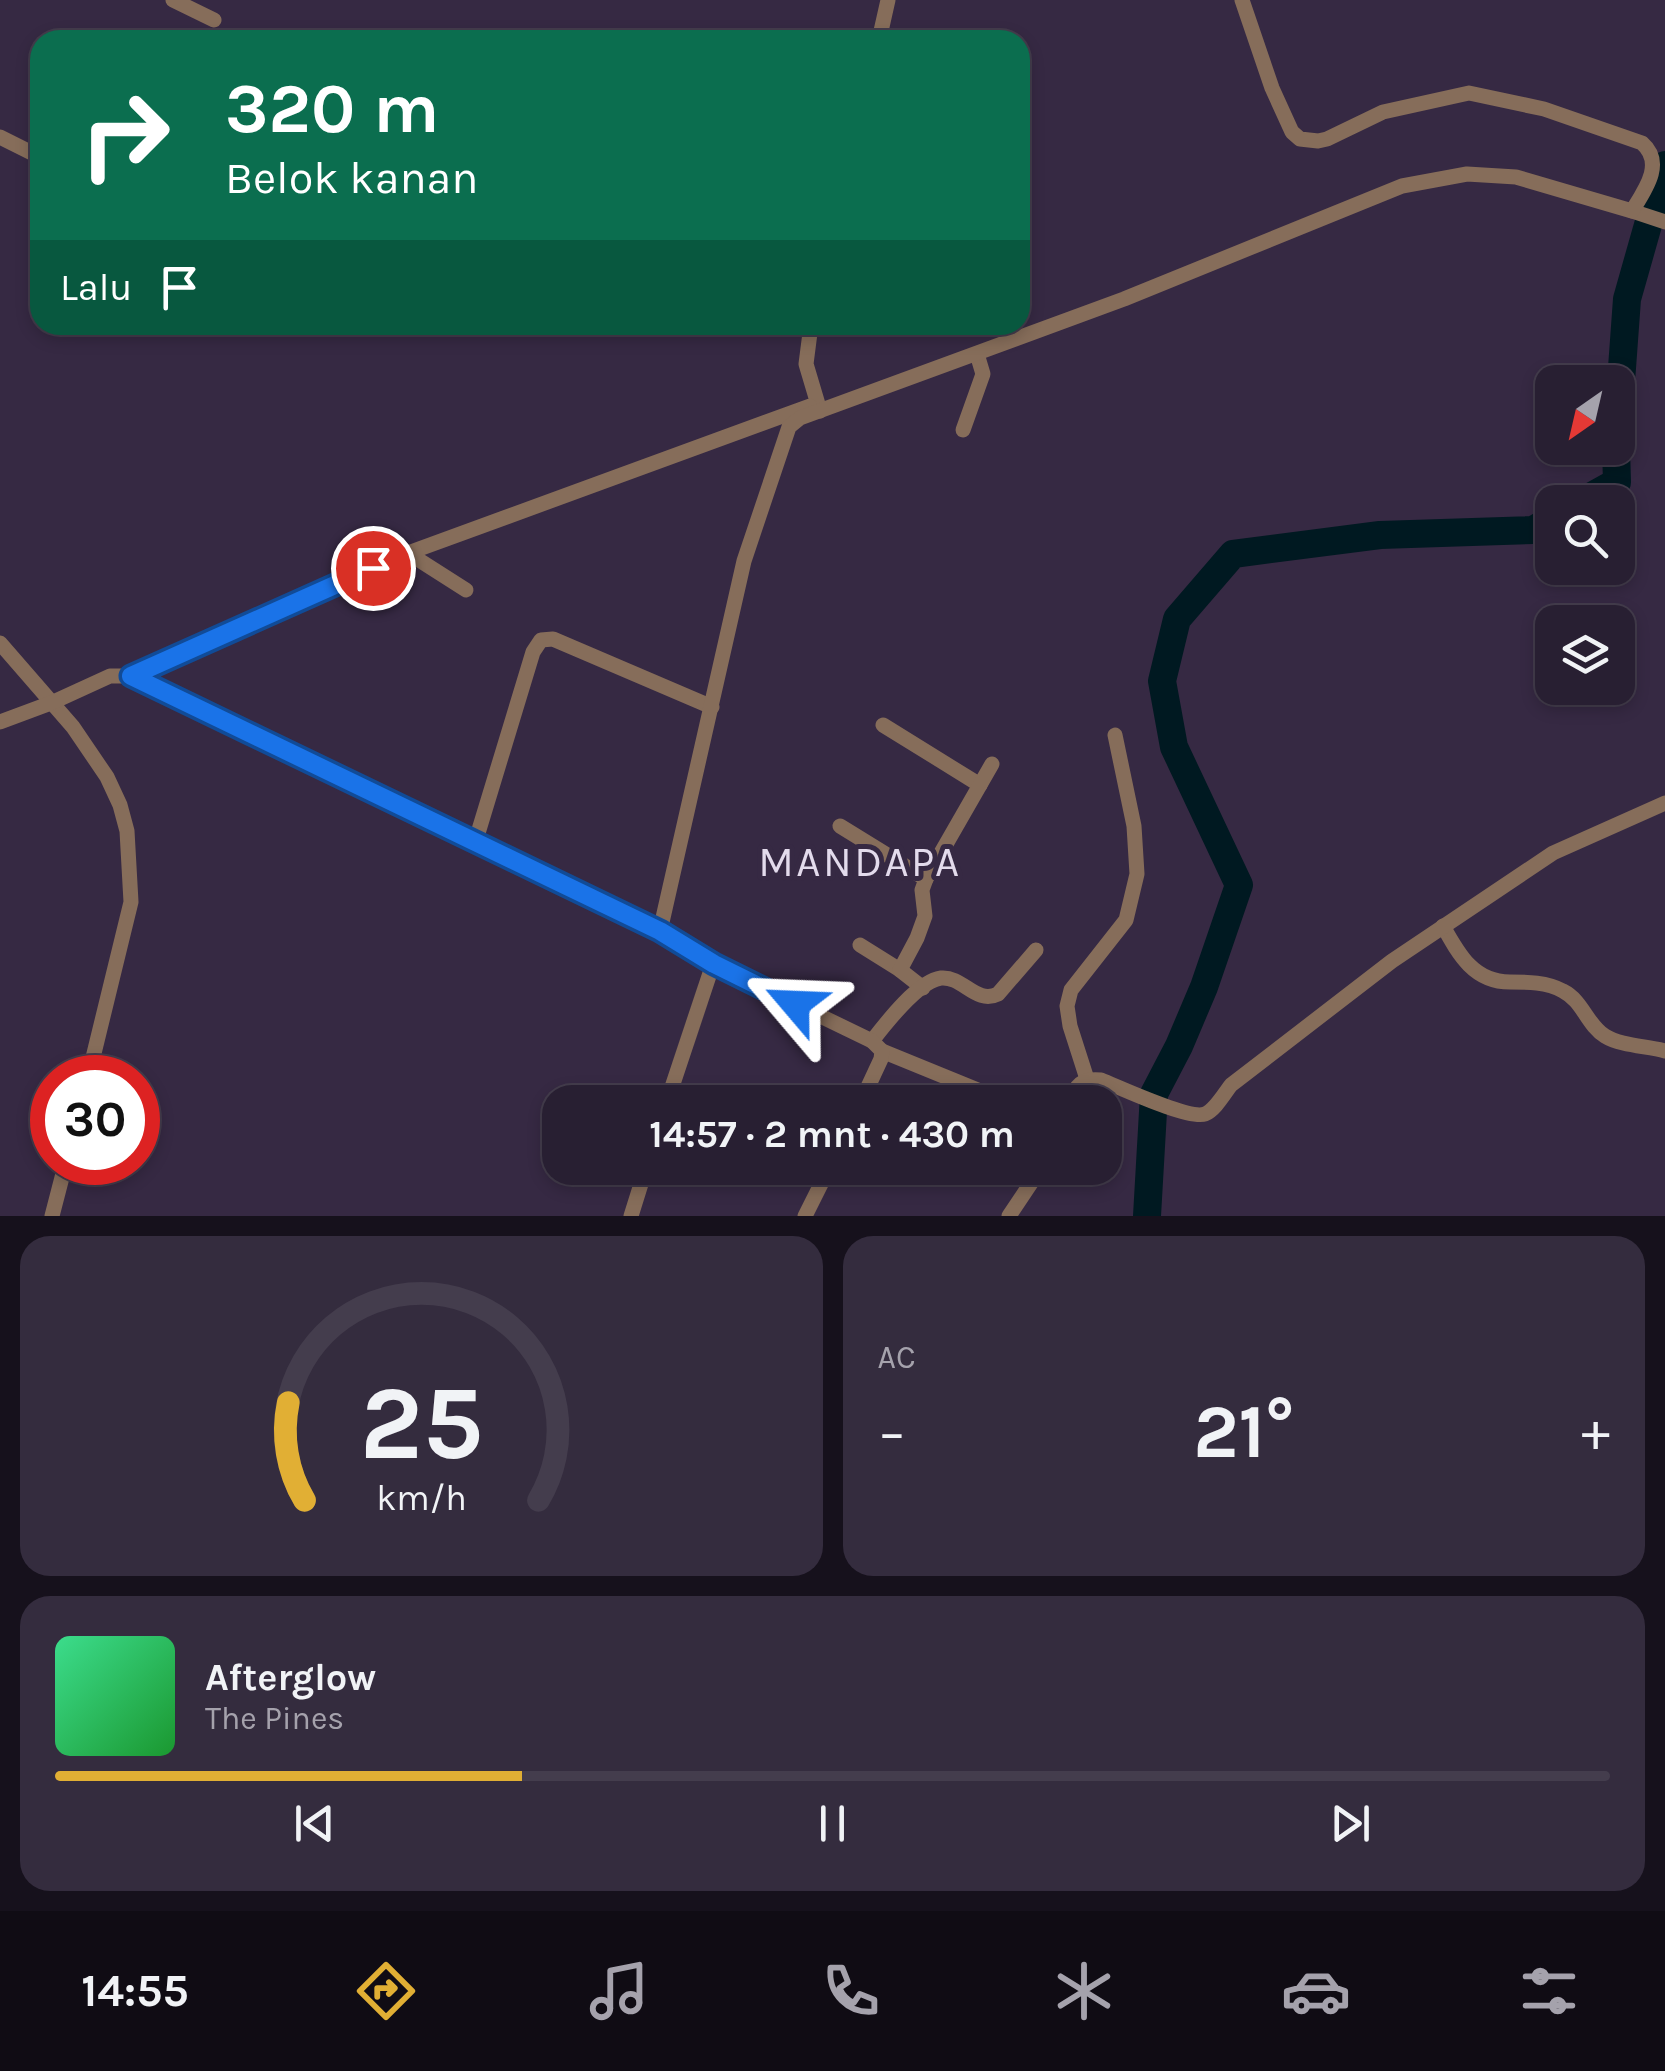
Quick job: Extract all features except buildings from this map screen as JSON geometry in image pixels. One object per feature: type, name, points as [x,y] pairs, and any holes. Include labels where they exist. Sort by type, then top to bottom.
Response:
[{"type":"street","points":[[172,0],[214,20]]},
{"type":"street","points":[[881,30],[888,0]]},
{"type":"street","points":[[1242,0],[1272,88],[1292,132],[1300,139],[1327,139],[1383,112],[1469,93],[1544,109],[1647,147],[1654,168],[1636,213]]},
{"type":"street","points":[[0,137],[30,152]]},
{"type":"street","points":[[1030,334],[1402,186],[1467,174],[1516,177],[1665,222]]},
{"type":"street","points":[[810,335],[806,364],[817,404]]},
{"type":"street","points":[[0,722],[110,676],[131,676],[408,553],[817,404],[1026,335]]},
{"type":"street","points":[[962,430],[983,374],[976,354]]},
{"type":"street","points":[[660,931],[744,561],[789,427],[817,404]]},
{"type":"street","points":[[408,553],[466,590]]},
{"type":"street","points":[[474,843],[532,652],[541,640],[553,639],[712,707]]},
{"type":"street","points":[[0,644],[74,727],[107,777],[127,830],[131,902],[94,1055]]},
{"type":"street","points":[[131,676],[660,931],[714,964],[877,1046],[968,1085]]},
{"type":"street","points":[[883,725],[980,785]]},
{"type":"street","points":[[1087,1079],[1070,1026],[1071,990],[1126,920],[1137,874],[1134,826],[1115,735]]},
{"type":"street","points":[[900,970],[925,916],[922,890],[926,880],[992,764]]},
{"type":"street","points":[[1078,1085],[1087,1079],[1100,1080],[1180,1111],[1204,1115],[1231,1085],[1392,960],[1554,853],[1665,803]]},
{"type":"street","points":[[840,826],[926,880]]},
{"type":"street","points":[[1443,926],[1468,967],[1484,977],[1564,991],[1577,1001],[1604,1036],[1665,1051]]},
{"type":"street","points":[[860,945],[922,988]]},
{"type":"street","points":[[868,1085],[877,1068],[877,1046],[902,1004],[938,978],[992,997],[1036,950]]},
{"type":"street","points":[[673,1085],[714,964]]},
{"type":"street","points":[[52,1216],[60,1185]]},
{"type":"street","points":[[630,1216],[640,1185]]},
{"type":"street","points":[[804,1216],[820,1185]]},
{"type":"street","points":[[1008,1216],[1029,1185]]},
{"type":"waterway","points":[[1622,365],[1627,299],[1665,165]]},
{"type":"waterway","points":[[1612,485],[1617,482],[1616,465]]},
{"type":"waterway","points":[[1147,1216],[1154,1094],[1204,987],[1239,885],[1174,747],[1162,681],[1177,619],[1233,554],[1380,535],[1535,529]]},
{"type":"district","name":"MANDAPA","points":[[860,862]]},
{"type":"route","points":[[373,568],[131,676],[660,931],[714,964],[795,1004]]}]
